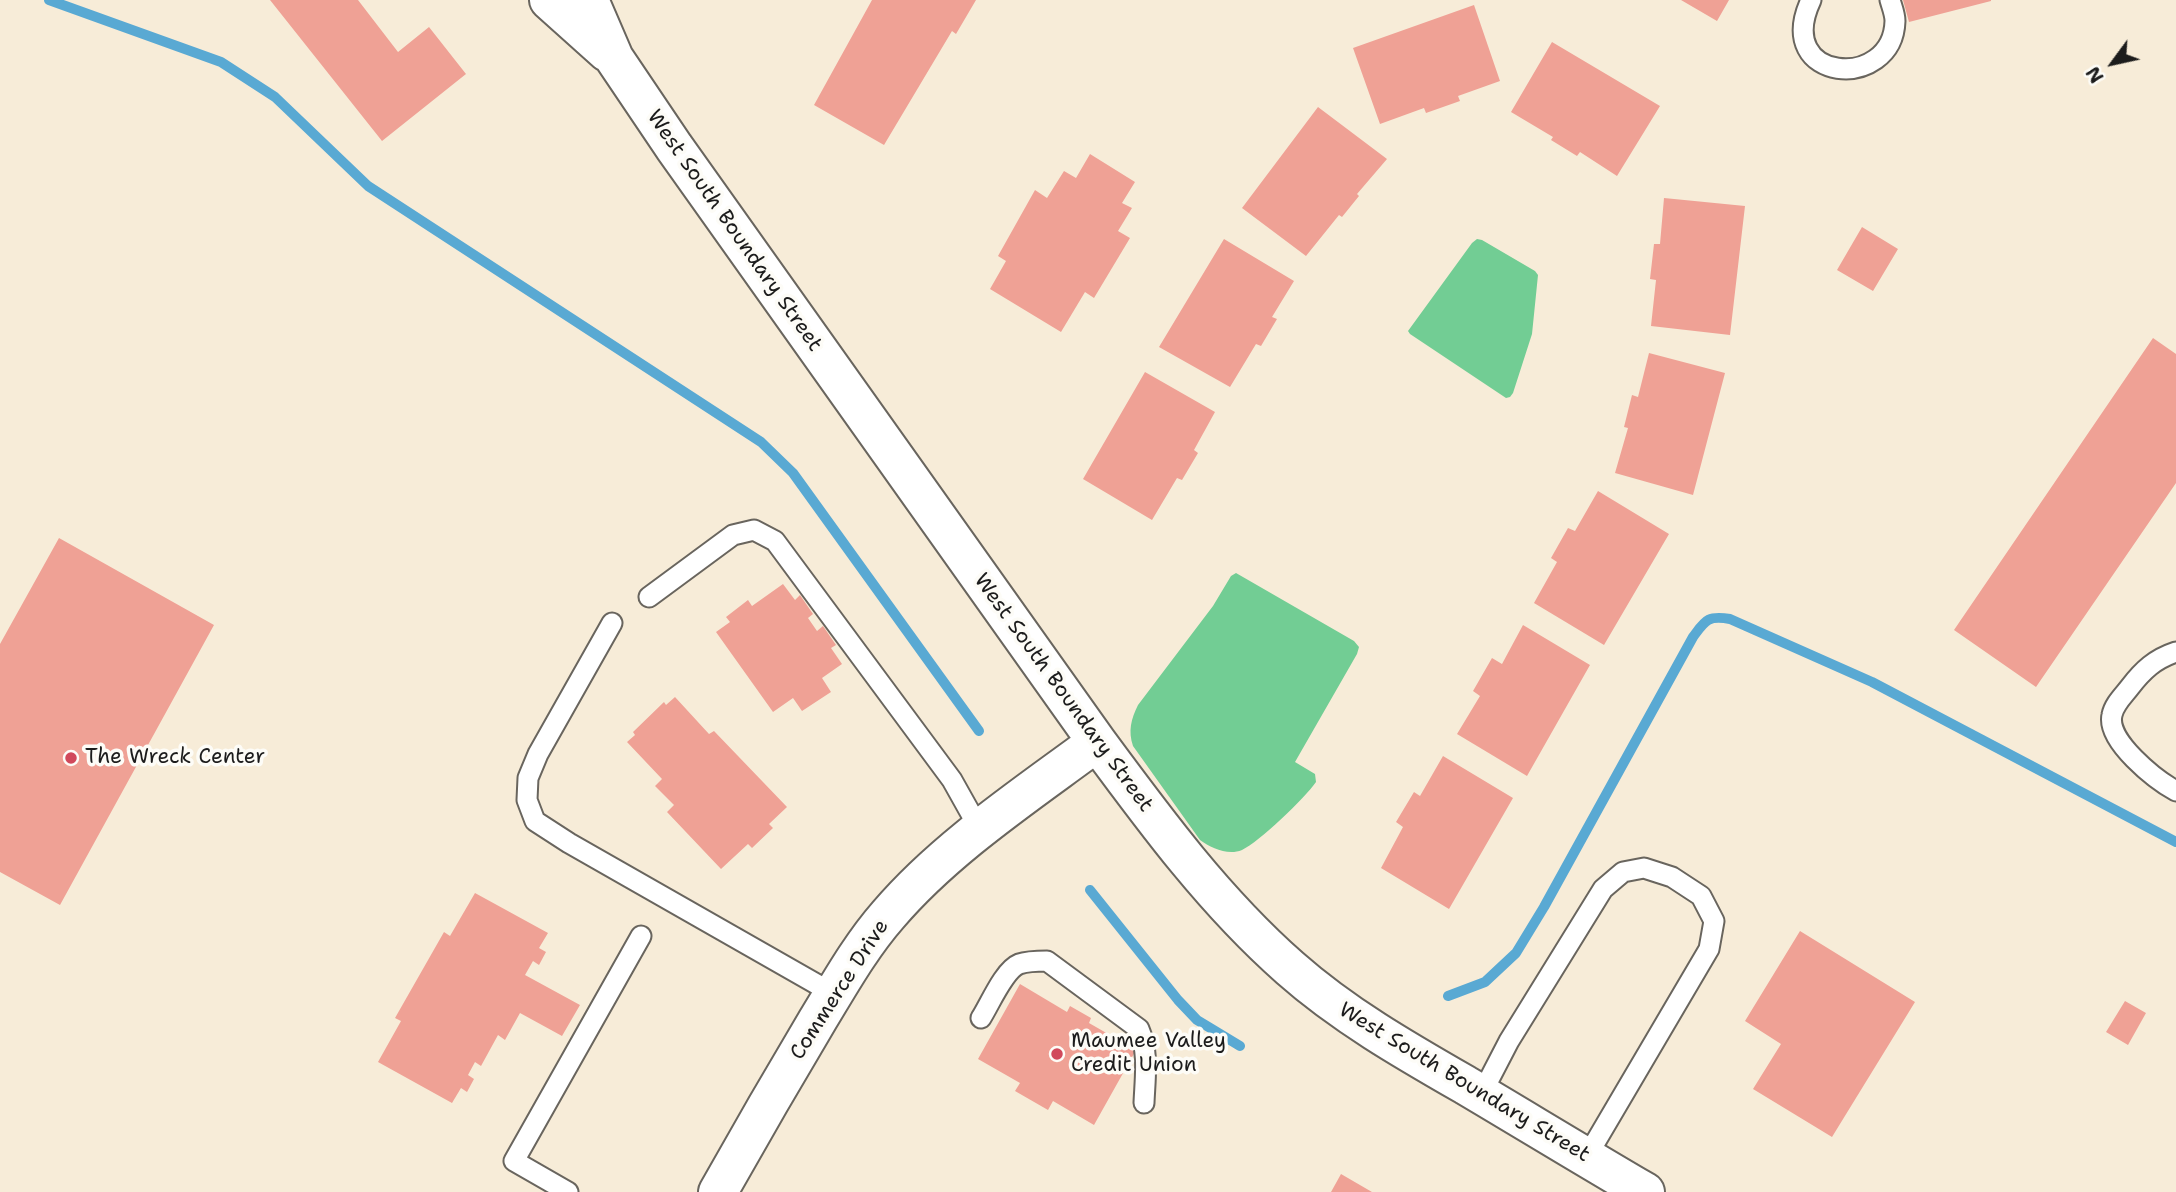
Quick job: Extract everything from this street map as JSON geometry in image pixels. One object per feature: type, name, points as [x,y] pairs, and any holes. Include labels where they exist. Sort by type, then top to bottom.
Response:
[{"type":"street","name":"West South Boundary Street","points":[[549,0],[614,58]]},
{"type":"street","name":"West South Boundary Street","points":[[589,0],[614,58],[690,170],[1097,742],[1163,831],[1230,911],[1290,969],[1332,1002],[1396,1045],[1645,1192]]},
{"type":"street","name":"Commerce Drive","points":[[718,1192],[855,959],[888,915],[928,875],[980,830],[1097,742]]},
{"type":"lane","points":[[1811,0],[1802,29],[1806,45],[1817,59],[1831,68],[1848,71],[1879,56],[1887,45],[1893,33],[1895,19],[1890,0]]},
{"type":"lane","points":[[649,597],[733,535],[754,530],[775,541],[952,780],[980,830]]},
{"type":"lane","points":[[612,623],[538,754],[528,778],[527,800],[535,821],[834,994]]},
{"type":"lane","points":[[2176,652],[2152,662],[2116,705],[2112,715],[2112,726],[2132,755],[2147,771],[2176,791]]},
{"type":"lane","points":[[1480,1094],[1509,1041],[1603,889],[1623,872],[1644,868],[1672,877],[1701,896],[1714,921],[1709,949],[1586,1158]]},
{"type":"lane","points":[[568,1192],[514,1161],[641,936]]},
{"type":"lane","points":[[981,1018],[1010,971],[1019,964],[1047,961],[1139,1029],[1146,1056],[1144,1103]]},
{"type":"green space","points":[[1477,239],[1538,275],[1532,334],[1513,393],[1506,398],[1408,331]]},
{"type":"green space","points":[[1236,573],[1354,641],[1359,647],[1295,762],[1315,774],[1316,782],[1292,808],[1250,845],[1237,852],[1225,852],[1200,840],[1133,746],[1131,730],[1138,705],[1213,606],[1231,576]]},
{"type":"building","points":[[270,0],[358,0],[398,52],[429,27],[466,74],[382,141]]},
{"type":"building","points":[[872,0],[976,0],[956,34],[952,31],[884,145],[814,105]]},
{"type":"building","points":[[1681,0],[1729,0],[1717,21]]},
{"type":"building","points":[[1903,0],[1991,0],[1991,1],[1909,22]]},
{"type":"building","points":[[1474,5],[1500,81],[1458,96],[1460,101],[1426,113],[1424,108],[1380,124],[1353,48]]},
{"type":"building","points":[[1552,42],[1660,106],[1617,176],[1580,152],[1577,156],[1551,140],[1553,137],[1511,112]]},
{"type":"building","points":[[1318,107],[1387,159],[1357,194],[1359,196],[1342,217],[1339,215],[1306,256],[1242,208]]},
{"type":"building","points":[[1090,154],[1135,182],[1122,203],[1132,208],[1118,231],[1130,238],[1094,298],[1085,292],[1061,332],[990,289],[1006,261],[998,256],[1035,190],[1047,198],[1064,171],[1076,178]]},
{"type":"building","points":[[1664,198],[1745,206],[1730,335],[1651,326],[1656,280],[1650,279],[1654,244],[1660,244]]},
{"type":"building","points":[[1862,227],[1898,249],[1873,291],[1837,270]]},
{"type":"building","points":[[1224,239],[1294,281],[1272,317],[1277,319],[1261,346],[1256,344],[1230,387],[1159,347]]},
{"type":"building","points":[[2153,338],[2176,354],[2176,483],[2036,687],[1954,630]]},
{"type":"building","points":[[1649,353],[1725,373],[1693,495],[1615,473],[1628,428],[1624,427],[1632,395],[1638,397]]},
{"type":"building","points":[[1145,372],[1215,412],[1194,450],[1198,453],[1182,480],[1177,478],[1152,520],[1083,479]]},
{"type":"building","points":[[1598,491],[1669,534],[1604,645],[1534,603],[1557,562],[1551,558],[1568,528],[1575,531]]},
{"type":"building","name":"The Wreck Center","points":[[59,538],[214,625],[60,905],[0,872],[0,644]]},
{"type":"building","points":[[783,584],[795,600],[800,595],[813,614],[808,618],[817,631],[823,626],[836,645],[831,648],[842,664],[822,678],[831,692],[802,711],[793,698],[773,712],[716,632],[730,622],[726,617],[748,600],[752,606]]},
{"type":"building","points":[[1523,625],[1590,665],[1527,776],[1457,734],[1480,696],[1473,691],[1492,658],[1502,664]]},
{"type":"building","points":[[675,697],[709,734],[714,731],[787,807],[769,824],[773,828],[752,848],[748,844],[721,869],[667,812],[674,805],[655,786],[662,779],[627,742],[635,735],[633,732],[664,702],[666,705]]},
{"type":"building","points":[[1443,756],[1513,798],[1449,909],[1381,868],[1403,827],[1396,822],[1414,792],[1420,796]]},
{"type":"building","points":[[475,893],[548,933],[539,948],[546,952],[539,965],[533,961],[525,975],[580,1005],[562,1036],[520,1013],[505,1040],[498,1035],[481,1066],[475,1062],[468,1075],[474,1079],[467,1092],[461,1088],[452,1103],[378,1062],[401,1021],[395,1018],[444,932],[450,936]]},
{"type":"building","points":[[1800,931],[1915,1002],[1832,1137],[1753,1089],[1781,1044],[1745,1021]]},
{"type":"building","name":"Maumee Valley Credit Union","points":[[1020,984],[1067,1012],[1070,1006],[1091,1018],[1089,1023],[1136,1050],[1094,1125],[1053,1101],[1048,1110],[1015,1091],[1020,1083],[978,1059]]},
{"type":"building","points":[[2125,1001],[2146,1013],[2128,1045],[2106,1032]]},
{"type":"building","points":[[1341,1174],[1372,1192],[1331,1192]]},
{"type":"waterway","points":[[49,0],[221,62],[275,97],[368,186],[761,442],[793,473],[979,731]]},
{"type":"waterway","points":[[1448,996],[1485,982],[1516,953],[1693,637],[1704,623],[1711,619],[1730,619],[1872,682],[2176,842]]},
{"type":"waterway","points":[[1090,890],[1197,1020],[1240,1046]]},
{"type":"place","name":"The Wreck Center","points":[[71,758]]},
{"type":"place","name":"Maumee Valley Credit Union","points":[[1057,1054]]}]
